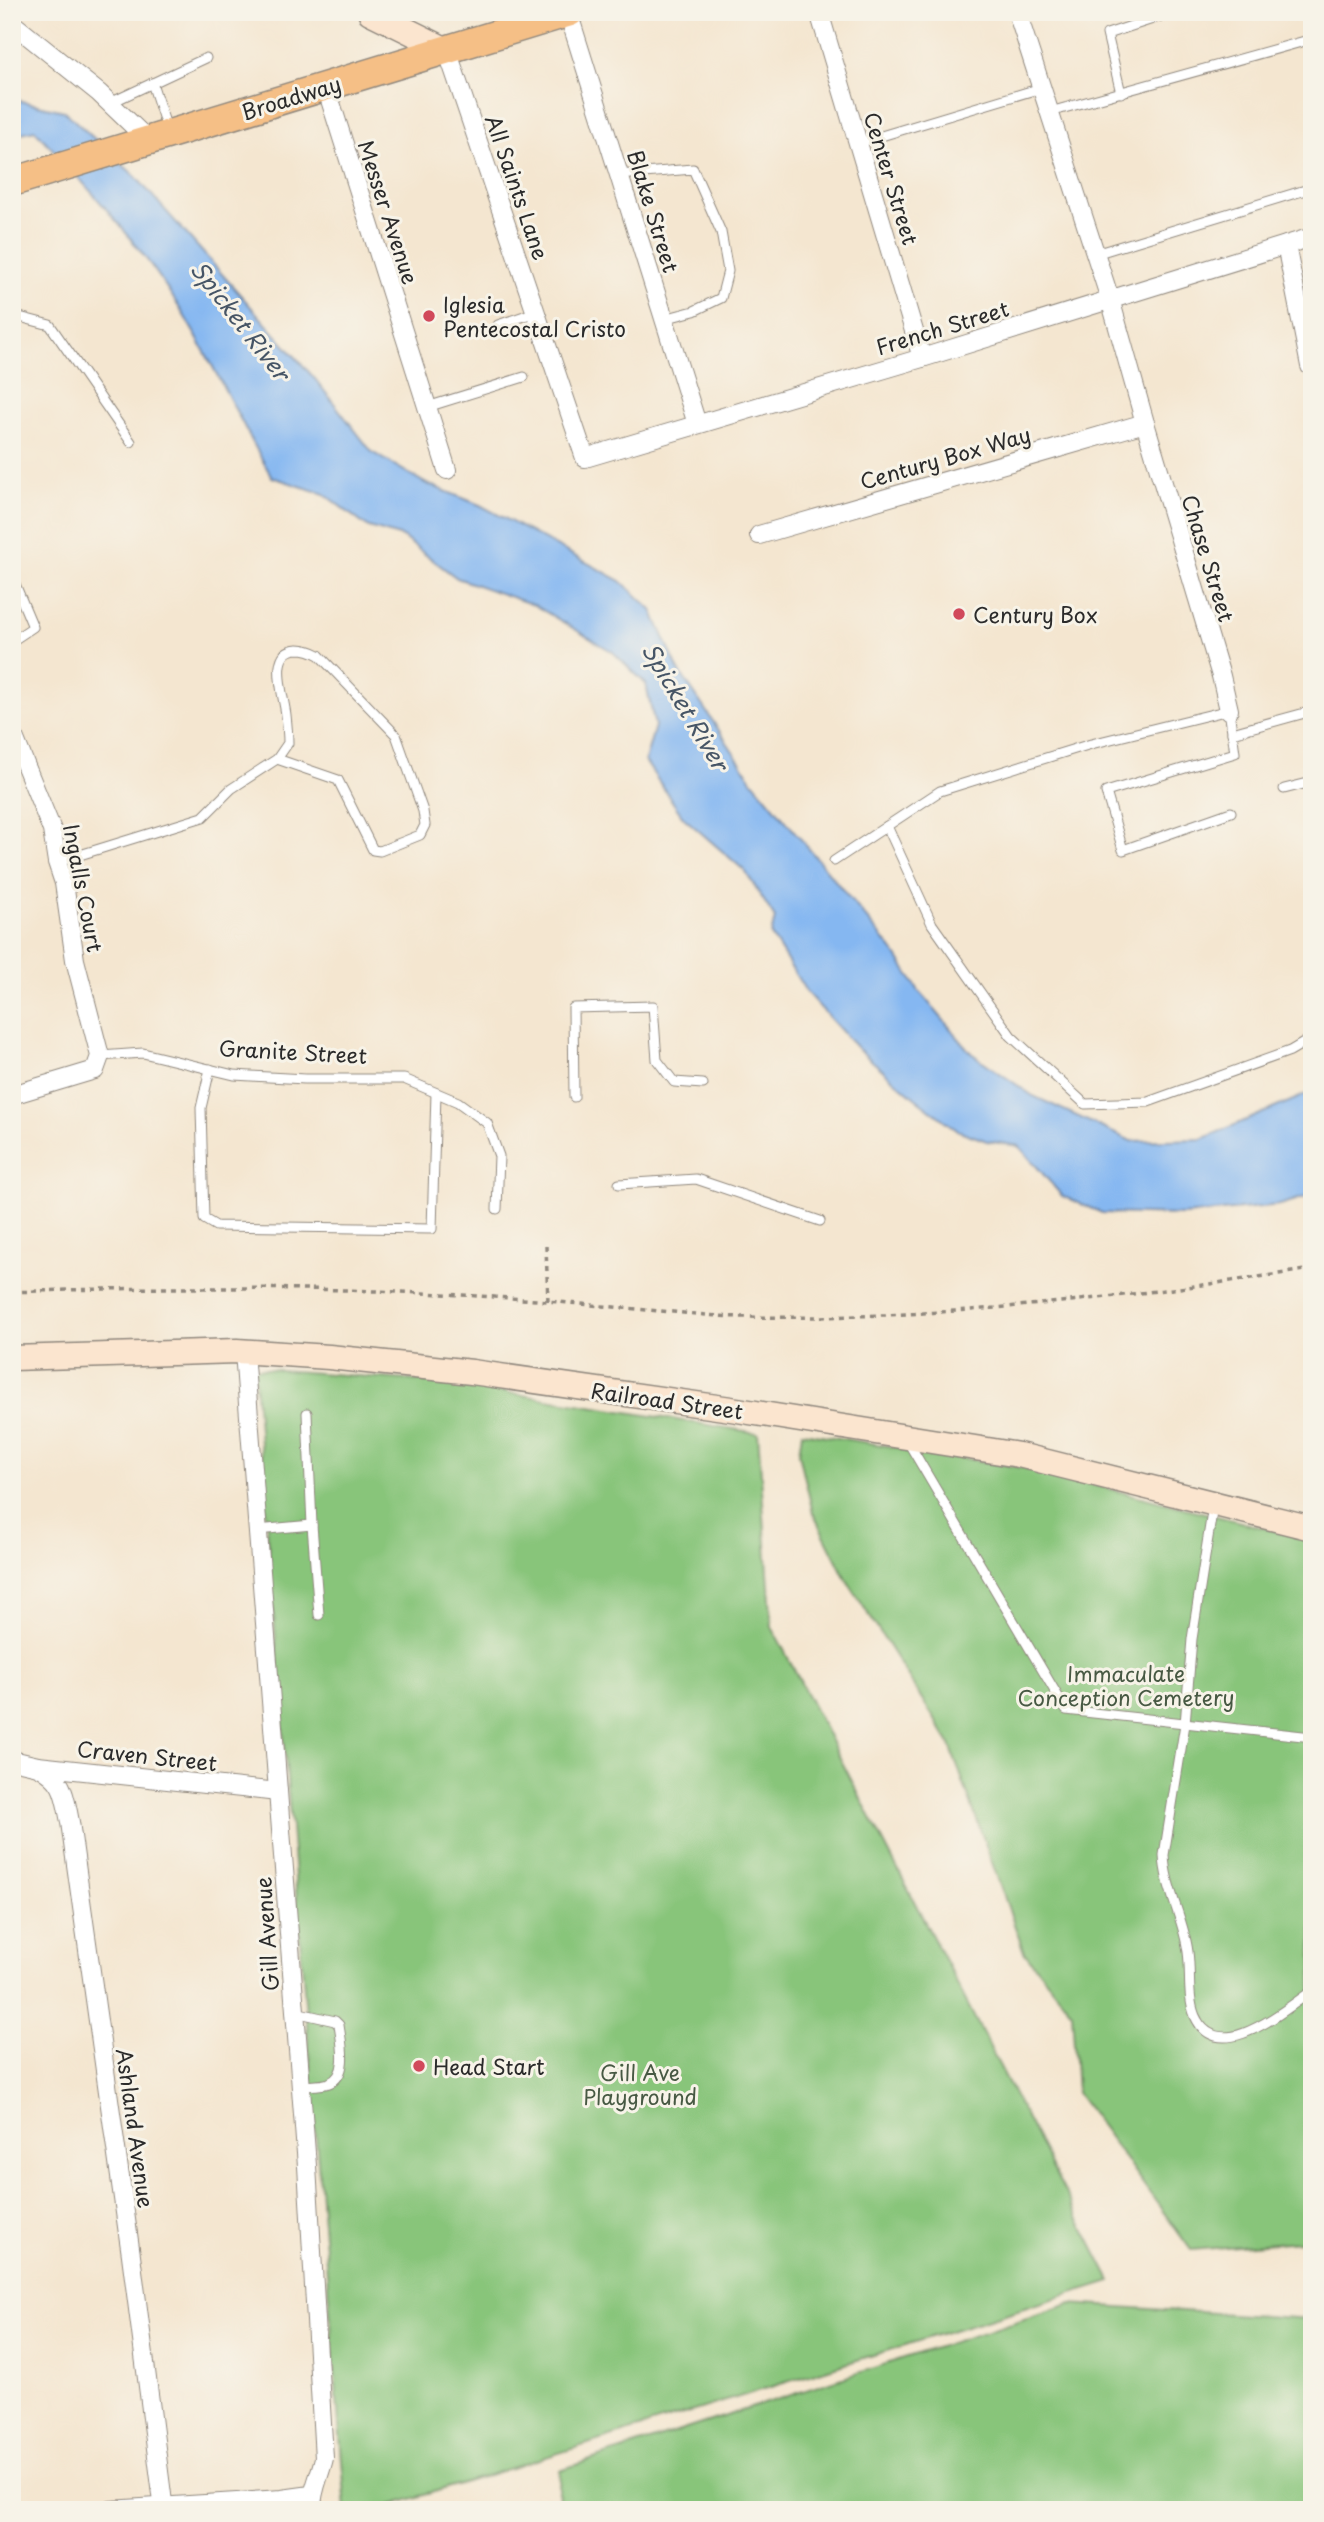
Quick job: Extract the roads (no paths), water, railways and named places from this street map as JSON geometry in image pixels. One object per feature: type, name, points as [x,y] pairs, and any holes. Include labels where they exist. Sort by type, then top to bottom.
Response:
[{"type":"main road","points":[[370,12],[447,50]]},
{"type":"main road","name":"Broadway","points":[[12,183],[569,12]]},
{"type":"main road","name":"Railroad Street","points":[[12,1358],[244,1352],[329,1357],[472,1372],[1019,1455],[1312,1528]]},
{"type":"street","name":"Blake Street","points":[[569,12],[697,424]]},
{"type":"street","name":"Center Street","points":[[819,12],[922,358]]},
{"type":"street","name":"Chase Street","points":[[1017,12],[1110,299],[1229,710]]},
{"type":"street","points":[[12,23],[110,103],[150,140]]},
{"type":"street","name":"All Saints Lane","points":[[447,50],[585,458]]},
{"type":"street","name":"Messer Avenue","points":[[326,86],[447,471]]},
{"type":"street","name":"French Street","points":[[585,458],[922,358],[1312,237]]},
{"type":"street","points":[[1286,245],[1310,366]]},
{"type":"street","name":"Century Box Way","points":[[759,535],[1145,423]]},
{"type":"street","name":"Ingalls Court","points":[[12,732],[52,830],[57,862],[64,883],[75,960],[100,1056]]},
{"type":"street","points":[[12,1095],[95,1070],[100,1056]]},
{"type":"street","name":"Gill Avenue","points":[[244,1352],[295,2012],[324,2458],[311,2502]]},
{"type":"street","name":"Craven Street","points":[[12,1760],[38,1766],[278,1791]]},
{"type":"street","name":"Ashland Avenue","points":[[38,1766],[53,1774],[63,1791],[70,1822],[164,2508]]},
{"type":"street","points":[[110,2510],[282,2499],[311,2502]]},
{"type":"lane","points":[[1121,93],[1107,34],[1162,16]]},
{"type":"lane","points":[[1050,113],[1312,40]]},
{"type":"lane","points":[[110,103],[206,58]]},
{"type":"lane","points":[[150,140],[152,83]]},
{"type":"lane","points":[[858,143],[1041,88]]},
{"type":"lane","points":[[619,175],[693,169],[721,232],[728,271],[722,298],[694,311],[664,319]]},
{"type":"lane","points":[[1095,254],[1312,188]]},
{"type":"lane","points":[[498,325],[536,312]]},
{"type":"lane","points":[[12,315],[50,325],[131,442]]},
{"type":"lane","points":[[427,407],[524,377]]},
{"type":"lane","points":[[12,577],[33,627],[12,641]]},
{"type":"lane","points":[[57,862],[203,817],[231,789],[276,759],[289,743],[279,679],[284,654],[290,650],[311,650],[320,655],[396,735],[424,811],[424,830],[421,835],[380,851],[373,850],[338,780],[276,759]]},
{"type":"lane","points":[[834,861],[940,791],[1091,744],[1229,710],[1235,753],[1106,792],[1123,850],[1231,812]]},
{"type":"lane","points":[[1232,733],[1312,710]]},
{"type":"lane","points":[[1284,789],[1312,782]]},
{"type":"lane","points":[[887,826],[932,924],[1003,1024],[1011,1035],[1085,1104],[1148,1102],[1290,1051],[1312,1038]]},
{"type":"lane","points":[[575,1097],[573,1008],[653,1006],[657,1060],[674,1082],[703,1084]]},
{"type":"lane","name":"Granite Street","points":[[100,1056],[143,1053],[234,1075],[305,1079],[404,1079],[458,1102],[486,1123],[499,1156],[497,1209]]},
{"type":"lane","points":[[210,1069],[201,1108],[204,1219],[216,1226],[432,1229],[436,1093]]},
{"type":"lane","points":[[618,1184],[696,1179],[820,1221]]},
{"type":"lane","points":[[307,1413],[319,1615]]},
{"type":"lane","points":[[906,1437],[1066,1710],[1312,1737]]},
{"type":"lane","points":[[1214,1503],[1192,1639],[1185,1724],[1164,1854],[1165,1874],[1182,1920],[1194,2014],[1201,2026],[1214,2035],[1227,2038],[1243,2035],[1312,1991]]},
{"type":"lane","points":[[257,1530],[312,1525]]},
{"type":"lane","points":[[295,2012],[335,2021],[339,2025],[344,2057],[334,2081],[329,2084],[300,2086]]},
{"type":"water","name":"Spicket River","points":[[12,99],[64,111],[135,176],[315,379],[372,452],[425,483],[480,505],[621,581],[652,610],[678,669],[752,780],[895,953],[919,991],[971,1053],[1033,1096],[1131,1141],[1202,1139],[1312,1092],[1312,1195],[1280,1205],[1183,1215],[1102,1213],[1062,1196],[1019,1146],[987,1141],[957,1130],[915,1098],[857,1048],[807,993],[771,935],[775,918],[745,871],[683,817],[645,761],[655,726],[646,684],[613,652],[534,605],[457,578],[402,537],[366,526],[324,494],[272,477],[186,318],[140,250],[35,130],[12,135]]},
{"type":"place","name":"Iglesia Pentecostal Cristo","points":[[429,316]]},
{"type":"place","name":"Century Box","points":[[959,614]]},
{"type":"place","name":"Head Start","points":[[419,2066]]},
{"type":"park label","name":"Immaculate Conception Cemetery","points":[[1126,1685]]},
{"type":"park label","name":"Gill Ave Playground","points":[[640,2084]]}]
